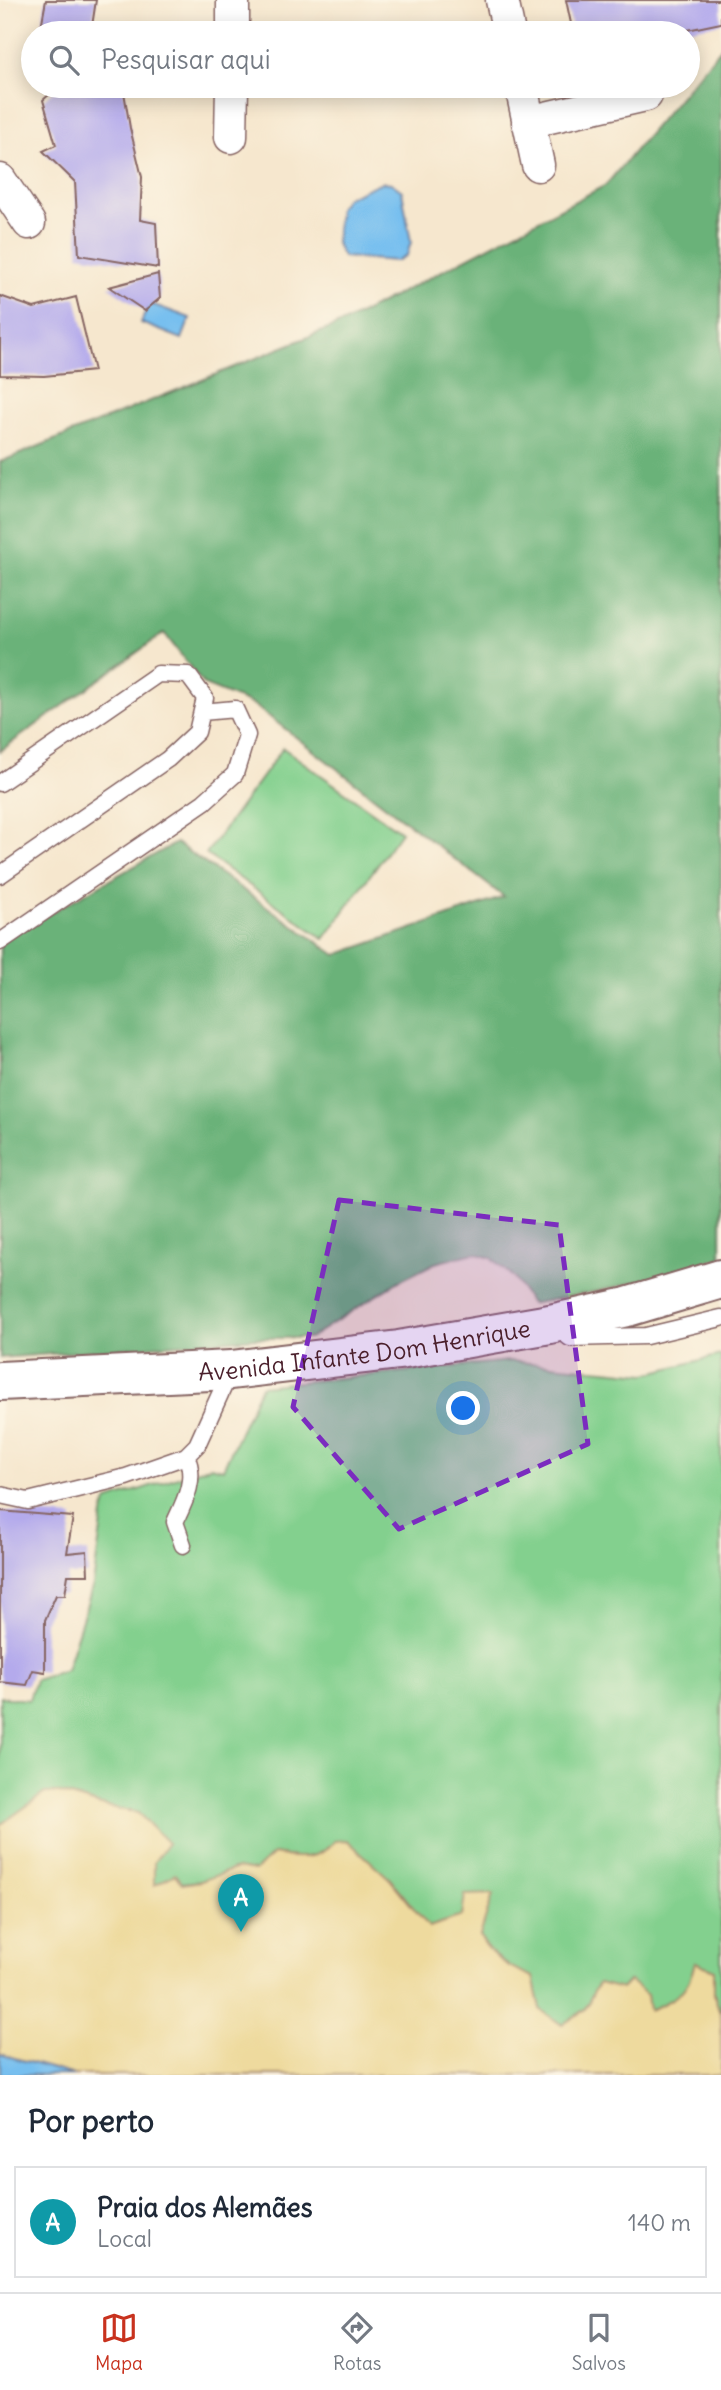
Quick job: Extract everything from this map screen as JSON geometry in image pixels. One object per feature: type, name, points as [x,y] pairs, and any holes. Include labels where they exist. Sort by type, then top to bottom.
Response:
[{"type":"street","points":[[233,0],[233,21]]},
{"type":"street","points":[[502,0],[506,21]]},
{"type":"street","points":[[231,137],[232,98]]},
{"type":"street","points":[[523,98],[538,165]]},
{"type":"street","points":[[528,122],[633,98]]},
{"type":"street","points":[[0,180],[29,223]]},
{"type":"street","name":"Avenida Infante Dom Henrique","points":[[0,1381],[231,1370],[399,1350],[550,1324],[627,1307],[721,1279]]},
{"type":"lane","points":[[0,783],[158,674],[188,675],[205,698],[197,732],[168,759],[0,875]]},
{"type":"lane","points":[[0,942],[204,802],[235,774],[247,735],[235,709],[202,712]]},
{"type":"lane","points":[[550,1324],[570,1338],[646,1336],[721,1318]]},
{"type":"lane","points":[[0,1495],[29,1501],[126,1478],[186,1456],[197,1446],[231,1370]]},
{"type":"lane","points":[[183,1545],[175,1522],[185,1500],[190,1478],[191,1467],[186,1456]]},
{"type":"highlighted area","points":[[339,1200],[559,1225],[588,1444],[399,1529],[293,1407]]},
{"type":"green space","points":[[721,48],[721,1258],[613,1288],[531,1304],[514,1278],[491,1258],[474,1253],[435,1263],[399,1281],[310,1338],[258,1338],[0,1358],[0,941],[176,843],[336,955],[504,897],[254,705],[204,685],[164,633],[0,751],[0,462],[345,322],[606,185],[679,98],[700,98],[700,73]]},
{"type":"green space","points":[[283,748],[401,832],[324,939],[206,854]]},
{"type":"green space","points":[[721,1355],[721,2016],[714,1994],[714,1970],[695,1962],[689,1981],[680,1994],[658,2006],[649,2010],[629,1981],[622,1989],[562,2025],[540,2009],[533,1977],[515,1970],[486,1949],[480,1936],[462,1916],[429,1927],[335,1841],[321,1852],[307,1857],[273,1854],[255,1871],[237,1868],[201,1881],[154,1885],[154,1862],[97,1804],[60,1793],[0,1825],[0,1697],[29,1700],[35,1680],[66,1670],[93,1585],[104,1508],[108,1500],[211,1466],[223,1469],[261,1386],[509,1361],[646,1374]]},
{"type":"sand","points":[[45,1793],[60,1793],[138,1813],[168,1843],[154,1862],[154,1885],[175,1874],[182,1884],[201,1881],[237,1868],[255,1871],[273,1854],[307,1857],[328,1848],[335,1841],[347,1840],[390,1879],[429,1927],[462,1916],[465,1895],[493,1894],[480,1936],[489,1950],[502,1961],[533,1977],[540,2009],[562,2025],[585,2009],[598,1983],[622,1989],[630,1981],[647,1995],[649,2010],[659,2006],[685,1988],[695,1962],[714,1970],[714,1994],[721,2016],[721,2075],[74,2075],[0,2054],[0,1825]]},
{"type":"water","points":[[382,182],[391,183],[402,191],[411,242],[407,255],[396,261],[343,257],[336,243],[339,208],[346,198]]},
{"type":"water","points":[[149,303],[190,318],[182,339],[141,323]]},
{"type":"water","points":[[0,2054],[74,2075],[0,2075]]},
{"type":"building","points":[[46,0],[96,0],[93,21],[42,21]]},
{"type":"building","points":[[566,0],[721,0],[721,23],[700,27],[700,21],[570,21]]},
{"type":"building","points":[[125,98],[142,177],[140,220],[156,223],[158,268],[79,255],[75,182],[43,151],[56,145],[43,100]]},
{"type":"building","points":[[158,274],[160,298],[145,311],[109,287]]},
{"type":"building","points":[[0,296],[34,308],[76,297],[94,371],[44,376],[0,375]]},
{"type":"building","points":[[0,1511],[73,1517],[67,1553],[87,1551],[88,1575],[68,1575],[65,1595],[56,1595],[45,1620],[45,1672],[33,1670],[27,1685],[0,1682]]},
{"type":"place","name":"Praia dos Alemães","points":[[241,1932]]}]
